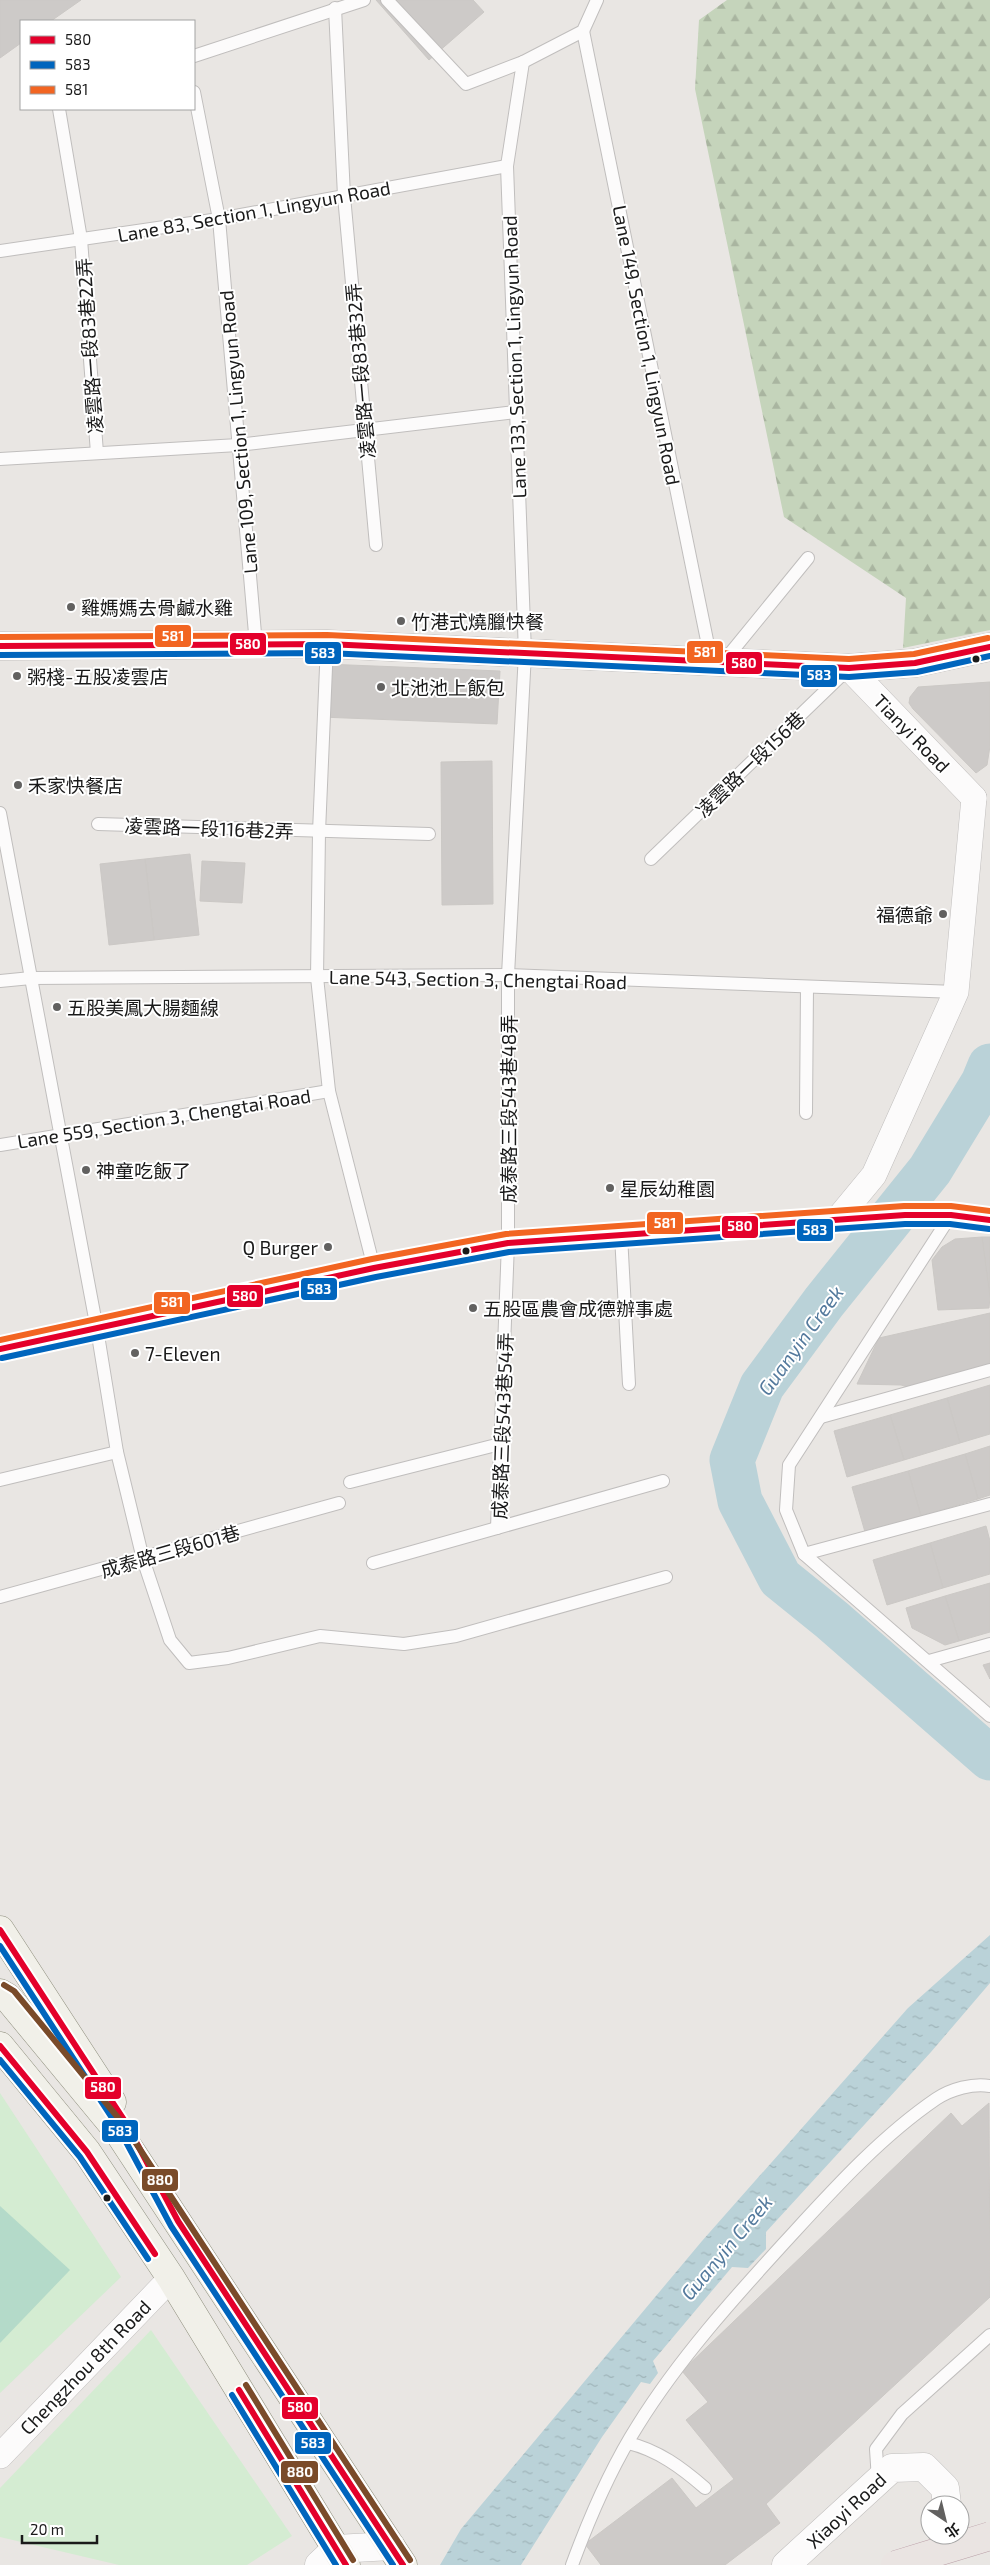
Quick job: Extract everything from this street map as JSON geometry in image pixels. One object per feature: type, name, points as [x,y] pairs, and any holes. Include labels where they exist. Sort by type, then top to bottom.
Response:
[{"type":"highway","points":[[895,2565],[990,2536]]},
{"type":"main road","points":[[0,1930],[126,2122],[178,2221]]},
{"type":"main road","points":[[0,1993],[7,1998],[117,2130],[178,2221],[391,2558]]},
{"type":"main road","points":[[0,2046],[87,2152],[170,2278],[334,2560]]},
{"type":"street","points":[[0,646],[327,644],[718,660],[849,668],[915,663],[990,647]]},
{"type":"street","name":"Tianyi Road","points":[[849,668],[982,799]]},
{"type":"street","points":[[836,1221],[874,1175],[956,992],[982,799]]},
{"type":"street","points":[[0,1349],[374,1268],[508,1243],[905,1215],[951,1215],[990,1220]]},
{"type":"street","name":"Chengzhou 8th Road","points":[[0,2456],[170,2278]]},
{"type":"street","name":"Xiaoyi Road","points":[[786,2565],[892,2468],[924,2467],[945,2488],[946,2495]]},
{"type":"street","points":[[932,2565],[939,2545]]},
{"type":"street","points":[[334,2560],[391,2558]]},
{"type":"lane","points":[[195,56],[364,0]]},
{"type":"lane","points":[[387,0],[466,84],[523,62],[583,31],[597,0]]},
{"type":"lane","name":"凌雲路一段83巷32弄","points":[[335,8],[344,196],[376,545]]},
{"type":"lane","name":"Lane 149, Section 1, Lingyun Road","points":[[583,31],[718,660]]},
{"type":"lane","name":"Lane 133, Section 1, Lingyun Road","points":[[508,975],[525,653],[507,166],[523,62]]},
{"type":"lane","name":"Lane 109, Section 1, Lingyun Road","points":[[195,97],[220,219],[256,645]]},
{"type":"lane","name":"凌雲路一段83巷22弄","points":[[59,110],[81,240],[97,453]]},
{"type":"lane","name":"Lane 83, Section 1, Lingyun Road","points":[[0,251],[220,219],[507,166]]},
{"type":"lane","points":[[0,459],[238,445],[515,412]]},
{"type":"lane","points":[[718,660],[808,558]]},
{"type":"lane","points":[[327,644],[319,832],[317,977],[329,1091],[374,1268]]},
{"type":"lane","name":"凌雲路一段156巷","points":[[652,859],[849,668]]},
{"type":"lane","points":[[0,813],[97,1329],[117,1452],[143,1559],[170,1640],[189,1663],[228,1658],[320,1636],[404,1644],[456,1636],[666,1577]]},
{"type":"lane","name":"凌雲路一段116巷2弄","points":[[98,824],[429,834]]},
{"type":"lane","name":"Lane 543, Section 3, Chengtai Road","points":[[0,981],[31,978],[508,975],[956,992]]},
{"type":"lane","name":"成泰路三段543巷48弄","points":[[508,975],[508,1243]]},
{"type":"lane","points":[[806,1113],[807,987]]},
{"type":"lane","name":"Lane 559, Section 3, Chengtai Road","points":[[0,1145],[329,1091]]},
{"type":"lane","points":[[951,1215],[789,1465],[786,1510],[804,1554],[990,1716]]},
{"type":"lane","points":[[621,1235],[629,1384]]},
{"type":"lane","name":"成泰路三段543巷54弄","points":[[508,1243],[497,1528],[664,1481]]},
{"type":"lane","points":[[821,1417],[990,1370]]},
{"type":"lane","points":[[350,1482],[500,1444]]},
{"type":"lane","points":[[0,1480],[117,1452]]},
{"type":"lane","name":"成泰路三段601巷","points":[[0,1597],[143,1559],[339,1503]]},
{"type":"lane","points":[[804,1554],[990,1504]]},
{"type":"lane","points":[[373,1563],[497,1528]]},
{"type":"lane","points":[[929,1661],[990,1644]]},
{"type":"lane","points":[[572,2565],[600,2493],[638,2425],[690,2353],[752,2279],[824,2200],[889,2136],[937,2098],[956,2090],[979,2084],[990,2086]]},
{"type":"lane","points":[[878,2480],[876,2449],[902,2414],[990,2335]]},
{"type":"lane","points":[[628,2443],[645,2447],[668,2459],[705,2488]]},
{"type":"green space","points":[[727,0],[990,0],[990,630],[903,648],[906,598],[784,517],[695,89],[699,20]]},
{"type":"green space","points":[[0,2093],[121,2277],[0,2393]]},
{"type":"green space","points":[[0,2206],[70,2270],[0,2343]]},
{"type":"green space","points":[[151,2330],[292,2536],[247,2565],[119,2565],[0,2537],[0,2488]]},
{"type":"water","points":[[990,1935],[990,1983],[931,2052],[766,2232],[766,2249],[748,2268],[732,2267],[653,2361],[658,2373],[650,2384],[641,2382],[602,2437],[521,2565],[440,2565],[461,2529],[702,2241],[908,2008]]},
{"type":"building","points":[[0,0],[81,0],[52,20],[20,20],[20,44],[0,58]]},
{"type":"building","points":[[376,0],[473,0],[484,12],[429,60]]},
{"type":"building","points":[[324,664],[500,671],[497,724],[321,717]]},
{"type":"building","points":[[990,682],[990,746],[987,765],[976,773],[909,703],[910,697],[918,687]]},
{"type":"building","points":[[492,761],[493,904],[442,905],[441,762]]},
{"type":"building","points":[[190,854],[199,935],[154,940],[145,859]]},
{"type":"building","points":[[145,859],[154,940],[109,945],[100,864]]},
{"type":"building","points":[[202,861],[245,863],[242,903],[200,901]]},
{"type":"building","points":[[982,1237],[990,1237],[990,1297]]},
{"type":"building","points":[[982,1237],[990,1297],[989,1308],[938,1310],[932,1260],[942,1247],[955,1239]]},
{"type":"building","points":[[990,1313],[990,1370],[918,1390],[901,1385],[857,1384],[879,1338]]},
{"type":"building","points":[[990,1385],[990,1434],[960,1443],[947,1398]]},
{"type":"building","points":[[947,1398],[960,1443],[904,1460],[890,1415]]},
{"type":"building","points":[[890,1415],[904,1460],[847,1477],[834,1431]]},
{"type":"building","points":[[990,1446],[990,1495],[978,1499],[965,1454]]},
{"type":"building","points":[[965,1454],[978,1499],[921,1516],[908,1471]]},
{"type":"building","points":[[908,1471],[921,1516],[865,1532],[852,1487]]},
{"type":"building","points":[[986,1526],[990,1541],[990,1574],[943,1588],[930,1543]]},
{"type":"building","points":[[930,1543],[943,1588],[887,1605],[873,1560]]},
{"type":"building","points":[[990,1583],[990,1632],[959,1641],[945,1596]]},
{"type":"building","points":[[945,1596],[959,1641],[945,1645],[912,1628],[906,1608]]},
{"type":"building","points":[[990,1663],[990,1679],[983,1665]]},
{"type":"building","points":[[989,2103],[990,2297],[766,2504],[780,2523],[725,2565],[601,2565],[585,2544],[672,2478],[696,2508],[734,2479],[686,2420],[708,2402],[682,2371],[951,2113],[962,2126]]},
{"type":"waterway","name":"Guanyin Creek","points":[[990,1066],[983,1083],[930,1170],[824,1302],[762,1386],[732,1460],[740,1501],[780,1578],[832,1620],[990,1758]]},
{"type":"transit line","name":"581","points":[[0,637],[327,635],[849,659],[914,654],[988,638]]},
{"type":"transit line","name":"580","points":[[0,646],[327,644],[849,668],[915,663],[990,647]]},
{"type":"transit line","name":"583","points":[[0,655],[327,653],[849,677],[917,672],[990,656]]},
{"type":"transit line","name":"581","points":[[0,1340],[372,1259],[506,1234],[904,1206],[951,1206],[990,1211]]},
{"type":"transit line","name":"580","points":[[0,1349],[374,1268],[508,1243],[905,1215],[951,1215],[990,1220]]},
{"type":"transit line","name":"583","points":[[2,1358],[376,1277],[509,1252],[905,1224],[950,1224],[989,1229]]},
{"type":"transit line","name":"580","points":[[0,1930],[126,2123],[178,2221],[403,2565]]},
{"type":"transit line","name":"583","points":[[0,1946],[118,2127],[171,2226],[393,2565]]},
{"type":"transit line","name":"880","points":[[4,1985],[14,1991],[124,2125],[410,2560]]},
{"type":"transit line","name":"580","points":[[0,2046],[87,2152],[155,2254]]},
{"type":"transit line","name":"583","points":[[0,2060],[80,2157],[148,2259]]},
{"type":"transit line","name":"880","points":[[246,2385],[353,2560]]},
{"type":"transit line","name":"580","points":[[239,2390],[346,2565]]},
{"type":"transit line","name":"583","points":[[232,2395],[336,2565]]},
{"type":"place","name":"雞媽媽去骨鹹水雞","points":[[71,607]]},
{"type":"place","name":"竹港式燒臘快餐","points":[[401,621]]},
{"type":"place","name":"粥棧-五股凌雲店","points":[[17,676]]},
{"type":"place","name":"北池池上飯包","points":[[381,687]]},
{"type":"place","name":"禾家快餐店","points":[[18,785]]},
{"type":"place","name":"福德爺","points":[[943,914]]},
{"type":"place","name":"五股美鳳大腸麵線","points":[[57,1007]]},
{"type":"place","name":"神童吃飯了","points":[[86,1170]]},
{"type":"place","name":"星辰幼稚園","points":[[610,1188]]},
{"type":"place","name":"Q Burger","points":[[328,1247]]},
{"type":"place","name":"五股區農會成德辦事處","points":[[473,1308]]},
{"type":"place","name":"7-Eleven","points":[[135,1353]]}]
